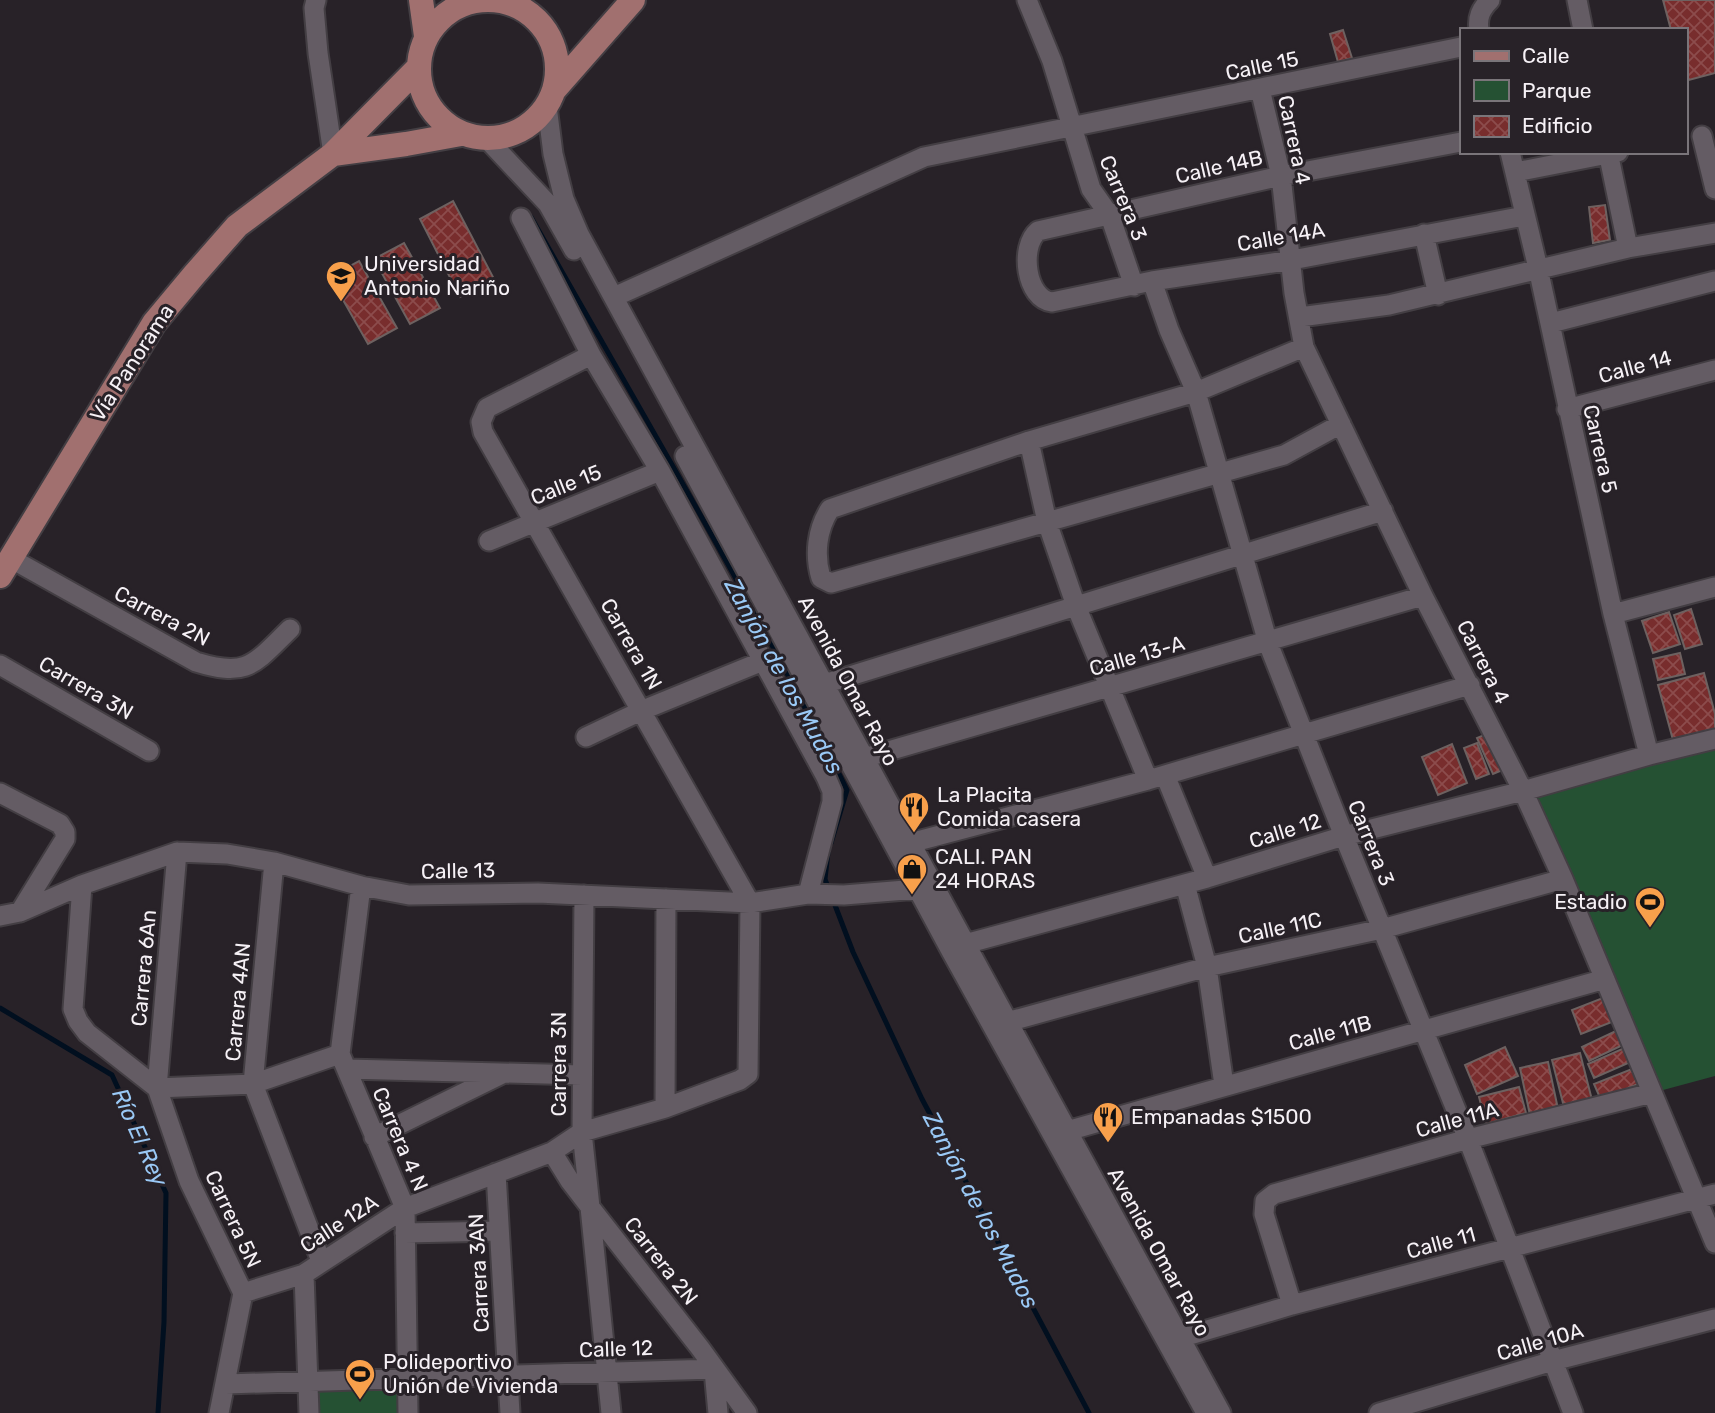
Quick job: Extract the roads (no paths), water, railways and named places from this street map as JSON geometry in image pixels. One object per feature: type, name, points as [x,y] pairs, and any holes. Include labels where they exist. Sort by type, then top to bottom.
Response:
[{"type":"main road","points":[[421,0],[426,36]]},
{"type":"main road","points":[[543,0],[480,0],[455,8],[434,25],[420,51],[418,68],[421,88],[430,107],[443,123],[461,134],[487,139],[501,138],[527,127],[633,0]]},
{"type":"main road","points":[[498,1],[526,12],[542,27],[548,37],[557,68],[550,98]]},
{"type":"main road","name":"Vía Panorama","points":[[5,567],[154,323],[237,226],[333,154],[418,68]]},
{"type":"main road","name":"Vía Panorama","points":[[333,154],[461,134]]},
{"type":"street","points":[[316,0],[318,53],[333,154]]},
{"type":"street","name":"Carrera 3","points":[[1027,0],[1052,61],[1091,189],[1110,216],[1169,330],[1196,392],[1268,643],[1468,1139],[1573,1413]]},
{"type":"street","points":[[1577,0],[1583,28]]},
{"type":"street","points":[[1479,28],[1478,22],[1486,4]]},
{"type":"street","name":"Calle 15","points":[[614,297],[923,157],[1460,47]]},
{"type":"street","name":"Carrera 4","points":[[1260,89],[1281,176],[1294,293],[1304,347],[1423,596],[1524,791],[1652,1093],[1706,1196],[1715,1243]]},
{"type":"street","name":"Avenida Omar Rayo","points":[[550,98],[553,154],[564,199],[579,234],[910,843],[924,885]]},
{"type":"street","points":[[1701,136],[1715,189]]},
{"type":"street","name":"Avenida Omar Rayo","points":[[487,139],[548,204],[924,885],[1206,1413]]},
{"type":"street","name":"Calle 14B","points":[[1045,301],[1038,296],[1027,260],[1031,237],[1038,231],[1281,176],[1460,142]]},
{"type":"street","name":"Carrera 5","points":[[1511,154],[1551,323],[1567,409],[1613,614],[1649,755]]},
{"type":"street","points":[[1516,172],[1607,154]]},
{"type":"street","points":[[1612,154],[1628,248]]},
{"type":"street","name":"Calle 14A","points":[[1045,301],[1052,302],[1292,260],[1524,216]]},
{"type":"street","points":[[521,218],[592,355],[660,471],[832,791],[826,894]]},
{"type":"street","points":[[1300,317],[1389,305],[1628,248],[1715,233]]},
{"type":"street","points":[[1424,234],[1437,295]]},
{"type":"street","points":[[1551,323],[1715,281]]},
{"type":"street","points":[[1304,347],[1196,392],[1029,441],[830,509],[819,533],[818,567],[821,578],[831,583],[1284,455],[1341,424]]},
{"type":"street","name":"Carrera 1N","points":[[592,355],[487,408],[481,422],[534,523],[643,710],[750,903]]},
{"type":"street","name":"Calle 14","points":[[1567,409],[1715,370]]},
{"type":"street","points":[[1029,441],[1047,522],[1076,606],[1110,688],[1207,878]]},
{"type":"street","name":"Calle 15","points":[[489,541],[660,471]]},
{"type":"street","points":[[824,684],[1383,511]]},
{"type":"street","name":"Carrera 2N","points":[[5,567],[196,663],[216,668],[229,670],[244,667],[259,659],[290,629]]},
{"type":"street","points":[[1613,614],[1715,587]]},
{"type":"street","name":"Calle 13-A","points":[[864,758],[1423,596]]},
{"type":"street","points":[[586,737],[643,710],[763,661]]},
{"type":"street","name":"Carrera 3N","points":[[0,665],[149,751]]},
{"type":"street","points":[[910,843],[1157,778],[1470,685]]},
{"type":"street","name":"Calle 12","points":[[958,948],[1207,878],[1344,836],[1715,739]]},
{"type":"street","points":[[0,793],[60,824],[65,832],[65,839],[20,912]]},
{"type":"street","name":"Calle 13","points":[[0,916],[20,912],[82,885],[177,852],[226,854],[274,862],[361,886],[409,895],[538,893],[750,903],[924,885]]},
{"type":"street","name":"Carrera 6An","points":[[157,1088],[177,852]]},
{"type":"street","name":"Carrera 4AN","points":[[274,862],[253,1084],[321,1261]]},
{"type":"street","name":"Calle 11C","points":[[1007,1022],[1207,967],[1382,929],[1563,879]]},
{"type":"street","points":[[1185,884],[1207,967],[1223,1085]]},
{"type":"street","points":[[82,885],[73,1009],[87,1033],[157,1088],[253,1084],[344,1062],[504,1073],[582,1075]]},
{"type":"street","name":"Carrera 4 N","points":[[361,886],[344,1062],[405,1209],[408,1413]]},
{"type":"street","name":"Carrera 3N","points":[[496,1173],[552,1152],[582,1132],[584,895]]},
{"type":"street","points":[[665,1108],[666,899]]},
{"type":"street","points":[[611,1413],[582,1132],[665,1108],[740,1080],[748,1074],[750,903]]},
{"type":"street","name":"Avenida Omar Rayo","points":[[958,948],[1007,1022],[1221,1413]]},
{"type":"street","name":"Calle 11B","points":[[1067,1130],[1605,979]]},
{"type":"street","points":[[374,1137],[504,1073]]},
{"type":"street","name":"Carrera 5N","points":[[157,1088],[189,1181],[243,1293],[219,1413]]},
{"type":"street","name":"Calle 11A","points":[[1293,1306],[1264,1214],[1265,1201],[1274,1194],[1468,1139],[1652,1093]]},
{"type":"street","points":[[552,1152],[590,1207]]},
{"type":"street","name":"Calle 12A","points":[[243,1293],[304,1274],[405,1209],[496,1173]]},
{"type":"street","name":"Carrera 3AN","points":[[496,1173],[510,1413]]},
{"type":"street","name":"Calle 11","points":[[1180,1338],[1706,1196]]},
{"type":"street","name":"Carrera 2N","points":[[590,1207],[714,1369]]},
{"type":"street","points":[[405,1233],[499,1231]]},
{"type":"street","points":[[304,1274],[309,1413]]},
{"type":"street","name":"Calle 10A","points":[[1379,1413],[1553,1361],[1715,1318]]},
{"type":"street","points":[[714,1369],[718,1413]]},
{"type":"street","points":[[714,1369],[747,1413]]},
{"type":"street","name":"Calle 12","points":[[226,1384],[714,1369]]},
{"type":"waterway","name":"Zanjón de los Mudos","points":[[531,217],[733,573],[847,790],[831,843]]},
{"type":"waterway","name":"Zanjón de los Mudos","points":[[828,852],[825,879],[829,890]]},
{"type":"waterway","name":"Zanjón de los Mudos","points":[[833,900],[853,952],[922,1099],[1089,1413]]},
{"type":"waterway","name":"Río El Rey","points":[[0,1008],[112,1075],[166,1193],[164,1322],[158,1413]]},
{"type":"place","name":"Universidad Antonio Nariño","points":[[341,303]]},
{"type":"place","name":"La Placita Comida casera","points":[[914,834]]},
{"type":"place","name":"CALI. PAN 24 HORAS","points":[[912,896]]},
{"type":"place","name":"Estadio","points":[[1650,929]]},
{"type":"place","name":"Empanadas $1500","points":[[1108,1144]]},
{"type":"place","name":"Polideportivo Unión de Vivienda","points":[[360,1401]]}]
